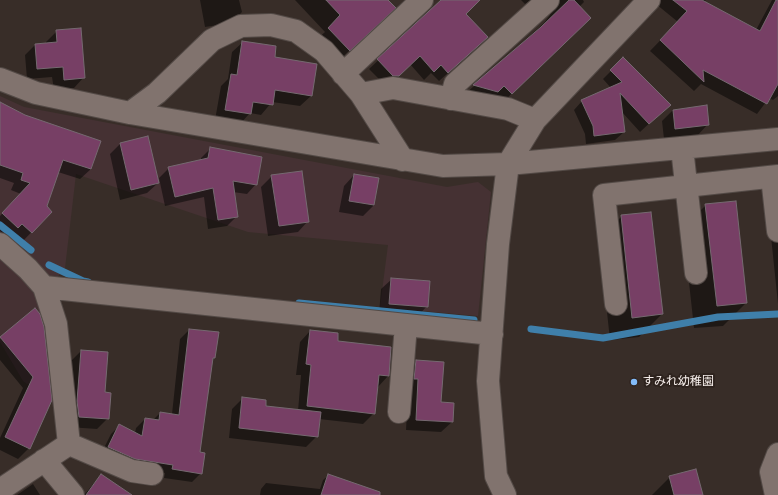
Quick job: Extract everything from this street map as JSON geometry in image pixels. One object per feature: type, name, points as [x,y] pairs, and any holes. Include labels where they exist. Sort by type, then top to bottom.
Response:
[{"type":"street","points":[[343,74],[422,0]]},
{"type":"street","points":[[451,99],[455,84],[548,0]]},
{"type":"street","points":[[505,495],[496,476],[488,382],[498,244],[508,164],[536,120],[649,0]]},
{"type":"street","points":[[130,113],[157,93],[212,40],[241,26],[271,25],[296,31],[324,51],[361,94],[403,160]]},
{"type":"street","points":[[0,79],[36,93],[130,113],[443,166],[508,164],[778,139]]},
{"type":"street","points":[[361,94],[393,88],[508,109],[536,120]]},
{"type":"street","points":[[682,148],[685,186],[696,273]]},
{"type":"street","points":[[616,304],[604,195],[775,176],[778,232]]},
{"type":"street","points":[[0,244],[28,269],[44,287],[56,324],[69,444]]},
{"type":"street","points":[[44,287],[492,334]]},
{"type":"street","points":[[399,412],[406,325]]},
{"type":"street","points":[[0,490],[69,444]]},
{"type":"street","points":[[69,444],[132,471],[152,474]]},
{"type":"street","points":[[776,495],[771,472],[778,454]]},
{"type":"street","points":[[44,460],[73,495]]},
{"type":"shaded area","points":[[0,96],[24,107],[447,187],[478,182],[491,192],[478,316],[380,307],[388,245],[248,232],[76,174],[65,268],[46,291],[60,408],[23,381],[0,342]]},
{"type":"building","points":[[326,0],[388,0],[396,8],[350,51],[328,28],[340,15]]},
{"type":"building","points":[[441,0],[480,0],[466,14],[488,37],[448,73],[441,65],[434,72],[420,56],[399,76],[393,76],[377,59]]},
{"type":"building","points":[[569,0],[574,0],[591,18],[512,94],[504,86],[498,92],[473,85],[541,27]]},
{"type":"building","points":[[673,0],[702,0],[760,31],[776,0],[778,0],[778,84],[767,104],[703,70],[704,82],[660,40],[687,11]]},
{"type":"building","points":[[81,28],[85,78],[64,80],[63,67],[37,69],[35,44],[57,42],[56,30]]},
{"type":"building","points":[[242,41],[276,46],[275,57],[317,64],[312,96],[275,90],[273,105],[253,102],[251,114],[225,110],[231,74],[237,75]]},
{"type":"building","points":[[623,57],[671,105],[649,124],[620,93],[625,132],[594,136],[593,126],[581,100],[622,82],[610,70]]},
{"type":"building","points":[[0,102],[25,115],[101,141],[91,169],[63,160],[47,206],[52,212],[32,233],[22,224],[18,228],[2,213],[30,183],[21,180],[23,173],[0,165]]},
{"type":"building","points":[[707,105],[709,125],[675,129],[673,110]]},
{"type":"building","points":[[148,136],[159,183],[131,190],[120,143]]},
{"type":"building","points":[[210,147],[262,157],[257,185],[233,181],[238,217],[218,220],[213,188],[175,197],[168,167],[208,158]]},
{"type":"building","points":[[302,171],[309,222],[279,226],[271,175]]},
{"type":"building","points":[[354,174],[379,178],[374,205],[349,201]]},
{"type":"building","points":[[736,201],[747,303],[717,306],[705,204]]},
{"type":"building","points":[[651,212],[663,314],[632,318],[621,215]]},
{"type":"building","points":[[391,278],[430,281],[428,307],[389,304]]},
{"type":"building","points":[[35,308],[40,314],[44,327],[52,400],[30,449],[5,437],[33,377],[0,337]]},
{"type":"building","points":[[189,329],[219,332],[215,358],[213,358],[200,452],[205,453],[202,474],[172,469],[173,465],[135,459],[108,447],[119,424],[142,436],[145,418],[159,420],[160,412],[179,415]]},
{"type":"building","points":[[310,330],[338,333],[338,341],[391,347],[389,376],[379,375],[375,414],[307,406],[311,365],[306,364]]},
{"type":"building","points":[[81,350],[108,352],[105,392],[111,393],[109,419],[79,417],[77,401]]},
{"type":"building","points":[[416,360],[444,362],[441,402],[454,403],[453,422],[416,420],[418,379],[414,379]]},
{"type":"building","points":[[242,397],[266,400],[266,406],[321,412],[318,437],[239,428]]},
{"type":"building","points":[[696,469],[703,495],[674,495],[669,476]]},
{"type":"building","points":[[101,474],[132,495],[86,495]]},
{"type":"building","points":[[328,474],[380,492],[380,495],[321,495]]},
{"type":"waterway","points":[[0,225],[31,250]]},
{"type":"waterway","points":[[49,265],[88,282]]},
{"type":"waterway","points":[[299,303],[474,320]]},
{"type":"waterway","points":[[531,329],[603,338],[718,317],[778,314]]},
{"type":"place","name":"すみれ幼稚園","points":[[634,382]]}]
